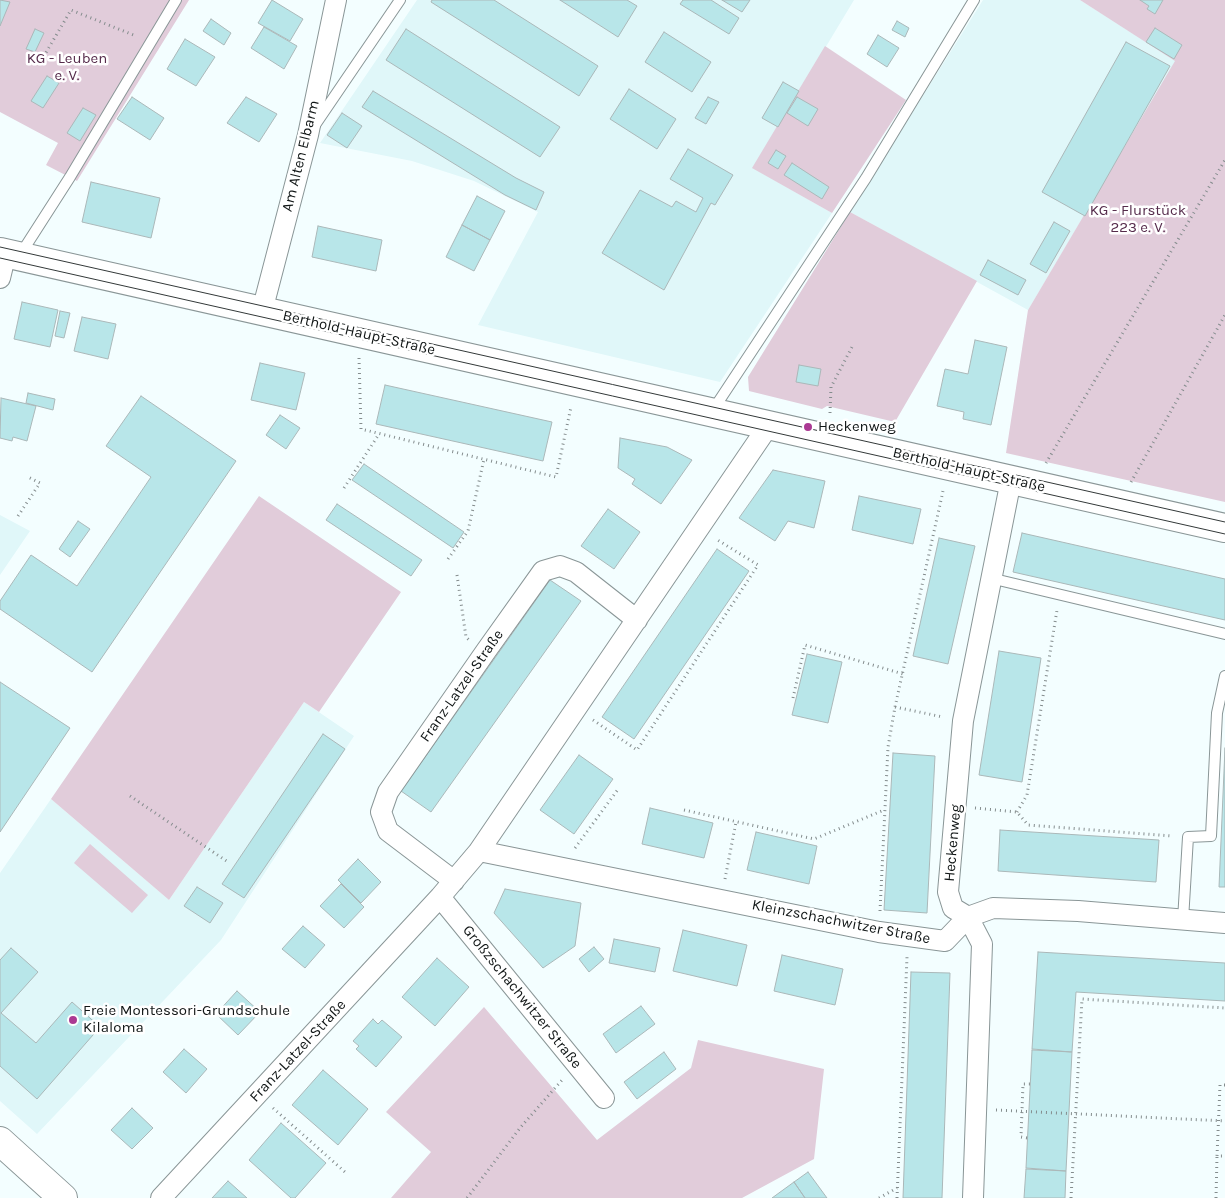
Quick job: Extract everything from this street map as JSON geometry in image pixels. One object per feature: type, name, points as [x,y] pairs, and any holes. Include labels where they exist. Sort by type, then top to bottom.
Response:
[{"type":"street","name":"Am Alten Elbarm","points":[[262,311],[308,136],[336,0]]},
{"type":"street","name":"Berthold-Haupt-Straße","points":[[6,260],[262,311],[1225,528]]},
{"type":"street","name":"Franz-Latzel-Straße","points":[[161,1198],[454,881],[479,850],[769,425]]},
{"type":"street","name":"Heckenweg","points":[[973,1198],[982,944],[968,917],[953,908],[948,892],[963,721],[990,578],[1022,482]]},
{"type":"street","name":"Franz-Latzel-Straße","points":[[454,881],[388,831],[382,812],[388,792],[486,651],[543,571],[560,566],[576,572],[637,620]]},
{"type":"street","name":"Kleinzschachwitzer Straße","points":[[479,850],[908,937],[945,940],[968,917],[993,908],[1078,911],[1225,923]]},
{"type":"street","name":"Großzschachwitzer Straße","points":[[440,896],[604,1098]]},
{"type":"street","points":[[0,1141],[64,1198]]},
{"type":"lane","points":[[6,260],[70,177],[176,0]]},
{"type":"lane","points":[[308,136],[400,0]]},
{"type":"lane","points":[[712,413],[866,178],[974,0]]},
{"type":"lane","points":[[990,578],[1225,634]]},
{"type":"lane","points":[[1182,920],[1188,837],[1211,836],[1217,712],[1225,676]]},
{"type":"path","points":[[41,61],[71,10],[151,42]]},
{"type":"path","points":[[1022,482],[1225,160]]},
{"type":"path","points":[[1132,481],[1225,315]]},
{"type":"path","points":[[358,333],[361,429],[556,477],[576,382]]},
{"type":"path","points":[[824,438],[831,408],[831,387],[852,346]]},
{"type":"path","points":[[344,488],[379,434]]},
{"type":"path","points":[[448,559],[468,530],[484,459]]},
{"type":"path","points":[[879,932],[888,747],[895,707],[948,466]]},
{"type":"path","points":[[18,516],[40,483],[28,478]]},
{"type":"path","points":[[576,709],[637,750],[758,565],[699,528]]},
{"type":"path","points":[[457,575],[466,638],[486,651]]},
{"type":"path","points":[[1017,812],[1027,795],[1059,593]]},
{"type":"path","points":[[793,698],[805,645],[903,674]]},
{"type":"path","points":[[895,707],[963,721]]},
{"type":"path","points":[[562,867],[619,788]]},
{"type":"path","points":[[130,796],[228,862]]},
{"type":"path","points":[[956,806],[1017,812],[1028,825],[1188,837]]},
{"type":"path","points":[[684,810],[814,839],[884,810]]},
{"type":"path","points":[[721,899],[736,822]]},
{"type":"path","points":[[897,1198],[908,937]]},
{"type":"path","points":[[1071,1198],[1082,999],[1225,1008]]},
{"type":"path","points":[[467,1198],[520,1128],[576,1065]]},
{"type":"path","points":[[1027,1138],[1021,1138],[1023,1084],[1030,1084]]},
{"type":"path","points":[[1216,1198],[1220,1085],[1225,1085]]},
{"type":"path","points":[[258,1094],[345,1172]]},
{"type":"path","points":[[977,1109],[1225,1122]]},
{"type":"path","points":[[1217,1156],[1225,1156]]},
{"type":"path","points":[[879,1198],[898,1188]]},
{"type":"shaded area","points":[[417,0],[854,0],[753,168],[832,213],[720,382],[478,325],[538,212],[474,181],[412,161],[320,143]]},
{"type":"shaded area","points":[[983,0],[1080,0],[1176,61],[1028,310],[850,212]]},
{"type":"shaded area","points":[[0,515],[30,531],[0,575]]},
{"type":"shaded area","name":"Freie Montessori-Grundschule Kilaloma","points":[[304,702],[354,736],[221,940],[37,1134],[0,1101],[0,873],[51,799],[169,900]]},
{"type":"green space","name":"KG - Leuben e. V.","points":[[0,0],[189,0],[77,181],[46,165],[58,143],[0,112]]},
{"type":"green space","name":"KG - Flurstück 223 e. V.","points":[[1080,0],[1225,0],[1225,502],[1006,453],[1028,310],[1175,61]]},
{"type":"green space","points":[[825,46],[906,100],[832,213],[752,168]]},
{"type":"green space","points":[[850,212],[977,281],[895,422],[827,406],[822,409],[749,391],[748,377]]},
{"type":"green space","points":[[259,496],[401,592],[319,712],[304,702],[169,900],[51,799]]},
{"type":"green space","points":[[90,844],[148,895],[132,913],[74,863]]},
{"type":"green space","points":[[484,1007],[597,1140],[691,1068],[698,1040],[824,1069],[814,1159],[742,1198],[391,1198],[431,1152],[386,1112]]},
{"type":"building","points":[[0,0],[10,2],[0,26]]},
{"type":"building","points":[[272,0],[303,19],[290,41],[258,23]]},
{"type":"building","points":[[432,0],[494,0],[598,66],[579,96],[431,2]]},
{"type":"building","points":[[560,0],[627,0],[637,6],[618,37]]},
{"type":"building","points":[[683,0],[711,0],[739,18],[729,34],[680,4]]},
{"type":"building","points":[[722,0],[750,0],[742,12]]},
{"type":"building","points":[[1140,0],[1163,0],[1155,14],[1147,9],[1149,6]]},
{"type":"building","points":[[211,19],[231,33],[224,45],[203,31]]},
{"type":"building","points":[[897,21],[909,28],[905,37],[892,30]]},
{"type":"building","points":[[264,27],[297,46],[284,69],[251,48]]},
{"type":"building","points":[[1155,28],[1182,45],[1174,59],[1146,42]]},
{"type":"building","points":[[35,29],[44,33],[35,52],[26,49]]},
{"type":"building","points":[[406,29],[560,127],[540,157],[386,60]]},
{"type":"building","points":[[664,32],[711,62],[692,92],[645,62]]},
{"type":"building","points":[[878,35],[899,48],[887,67],[867,54]]},
{"type":"building","points":[[185,39],[215,57],[196,86],[167,69]]},
{"type":"building","points":[[1126,42],[1170,66],[1085,216],[1042,192]]},
{"type":"building","points":[[47,76],[59,83],[43,108],[31,101]]},
{"type":"building","points":[[783,82],[799,91],[778,127],[762,118]]},
{"type":"building","points":[[629,89],[676,119],[657,149],[610,119]]},
{"type":"building","points":[[373,91],[516,178],[544,192],[536,210],[505,195],[362,107]]},
{"type":"building","points":[[132,97],[164,118],[150,140],[117,119]]},
{"type":"building","points":[[246,97],[277,114],[259,142],[227,123]]},
{"type":"building","points":[[708,97],[719,102],[706,124],[695,118]]},
{"type":"building","points":[[797,97],[818,109],[808,126],[787,113]]},
{"type":"building","points":[[83,108],[96,115],[80,141],[67,133]]},
{"type":"building","points":[[342,113],[362,126],[347,148],[327,135]]},
{"type":"building","points":[[688,149],[733,175],[715,205],[711,203],[664,290],[602,253],[640,190],[672,207],[676,201],[696,212],[703,198],[670,179]]},
{"type":"building","points":[[776,150],[786,156],[778,169],[768,163]]},
{"type":"building","points":[[792,163],[829,187],[822,199],[784,175]]},
{"type":"building","points":[[91,182],[160,198],[151,238],[82,222]]},
{"type":"building","points":[[477,196],[505,211],[490,240],[462,225]]},
{"type":"building","points":[[1054,222],[1070,231],[1046,273],[1030,264]]},
{"type":"building","points":[[462,225],[490,240],[474,271],[446,257]]},
{"type":"building","points":[[318,226],[382,240],[376,271],[312,257]]},
{"type":"building","points":[[988,260],[1026,280],[1018,295],[980,275]]},
{"type":"building","points":[[22,302],[58,310],[50,347],[14,339]]},
{"type":"building","points":[[60,311],[70,313],[64,338],[55,336]]},
{"type":"building","points":[[82,317],[116,324],[108,359],[74,351]]},
{"type":"building","points":[[975,340],[1007,347],[991,425],[963,419],[964,412],[937,406],[945,369],[968,374]]},
{"type":"building","points":[[260,363],[305,373],[296,410],[251,400]]},
{"type":"building","points":[[799,365],[821,369],[818,386],[796,382]]},
{"type":"building","points":[[385,385],[552,422],[543,461],[376,424]]},
{"type":"building","points":[[28,393],[55,399],[53,410],[26,403]]},
{"type":"building","points":[[141,396],[236,461],[92,672],[0,609],[0,601],[31,555],[77,586],[151,477],[106,446]]},
{"type":"building","points":[[1,398],[36,406],[27,441],[13,437],[12,441],[0,438]]},
{"type":"building","points":[[280,415],[300,428],[286,449],[266,435]]},
{"type":"building","points":[[620,438],[667,447],[692,460],[661,504],[632,484],[635,479],[618,468]]},
{"type":"building","points":[[364,464],[464,532],[453,548],[352,480]]},
{"type":"building","points":[[773,470],[825,481],[814,528],[788,521],[775,541],[739,518]]},
{"type":"building","points":[[859,496],[921,509],[913,544],[852,530]]},
{"type":"building","points":[[337,504],[422,560],[411,576],[326,520]]},
{"type":"building","points":[[608,509],[640,532],[614,569],[581,546]]},
{"type":"building","points":[[78,521],[90,529],[70,557],[59,549]]},
{"type":"building","points":[[1022,533],[1225,579],[1225,620],[1013,572]]},
{"type":"building","points":[[939,538],[975,546],[948,664],[913,656]]},
{"type":"building","points":[[717,549],[749,571],[634,739],[602,717]]},
{"type":"building","points":[[550,580],[581,601],[431,812],[401,791]]},
{"type":"building","points":[[999,651],[1041,658],[1022,782],[979,775]]},
{"type":"building","points":[[807,654],[842,662],[828,723],[792,715]]},
{"type":"building","points":[[0,682],[70,728],[0,832]]},
{"type":"building","points":[[323,734],[345,749],[244,898],[222,884]]},
{"type":"building","points":[[1225,748],[1225,887],[1219,887]]},
{"type":"building","points":[[893,753],[935,756],[927,913],[884,910]]},
{"type":"building","points":[[579,755],[613,779],[574,834],[540,810]]},
{"type":"building","points":[[650,808],[713,823],[704,858],[642,844]]},
{"type":"building","points":[[1000,830],[1159,840],[1156,882],[998,871]]},
{"type":"building","points":[[756,832],[817,846],[809,884],[747,870]]},
{"type":"building","points":[[358,859],[381,882],[361,903],[338,880]]},
{"type":"building","points":[[341,884],[364,907],[344,928],[320,906]]},
{"type":"building","points":[[197,887],[223,903],[210,923],[184,906]]},
{"type":"building","points":[[505,889],[581,903],[575,946],[543,968],[494,913]]},
{"type":"building","points":[[303,926],[325,945],[305,968],[282,949]]},
{"type":"building","points":[[683,930],[747,945],[737,986],[673,971]]},
{"type":"building","points":[[614,939],[660,948],[655,972],[609,963]]},
{"type":"building","points":[[594,947],[604,959],[589,972],[579,959]]},
{"type":"building","points":[[11,948],[38,972],[1,1013],[36,1043],[72,1002],[100,1027],[37,1099],[0,1066],[0,960]]},
{"type":"building","points":[[1038,952],[1225,963],[1225,1001],[1076,992],[1072,1052],[1032,1049]]},
{"type":"building","points":[[782,955],[843,969],[835,1005],[774,991]]},
{"type":"building","points":[[437,958],[469,987],[435,1026],[402,997]]},
{"type":"building","points":[[911,972],[950,973],[942,1198],[903,1198]]},
{"type":"building","points":[[237,991],[260,1012],[238,1035],[216,1014]]},
{"type":"building","points":[[641,1006],[655,1024],[616,1053],[603,1034]]},
{"type":"building","points":[[373,1019],[378,1024],[382,1020],[402,1037],[376,1067],[356,1049],[359,1046],[353,1041]]},
{"type":"building","points":[[184,1049],[207,1069],[186,1093],[163,1072]]},
{"type":"building","points":[[1032,1050],[1072,1052],[1066,1171],[1026,1168]]},
{"type":"building","points":[[664,1052],[676,1069],[637,1099],[624,1082]]},
{"type":"building","points":[[323,1070],[368,1109],[338,1145],[292,1105]]},
{"type":"building","points":[[132,1108],[153,1128],[132,1149],[111,1130]]},
{"type":"building","points":[[281,1123],[326,1163],[295,1198],[291,1198],[249,1160]]},
{"type":"building","points":[[1026,1169],[1066,1171],[1065,1198],[1024,1198]]},
{"type":"building","points":[[808,1172],[827,1198],[805,1198],[794,1182]]},
{"type":"building","points":[[228,1181],[247,1198],[212,1198]]},
{"type":"building","points":[[794,1182],[805,1198],[772,1198]]},
{"type":"tram line","points":[[0,247],[1225,522]]},
{"type":"tram line","points":[[0,258],[1225,534]]},
{"type":"place","name":"Heckenweg","points":[[808,427]]},
{"type":"place","name":"Freie Montessori-Grundschule Kilaloma","points":[[73,1020]]}]
